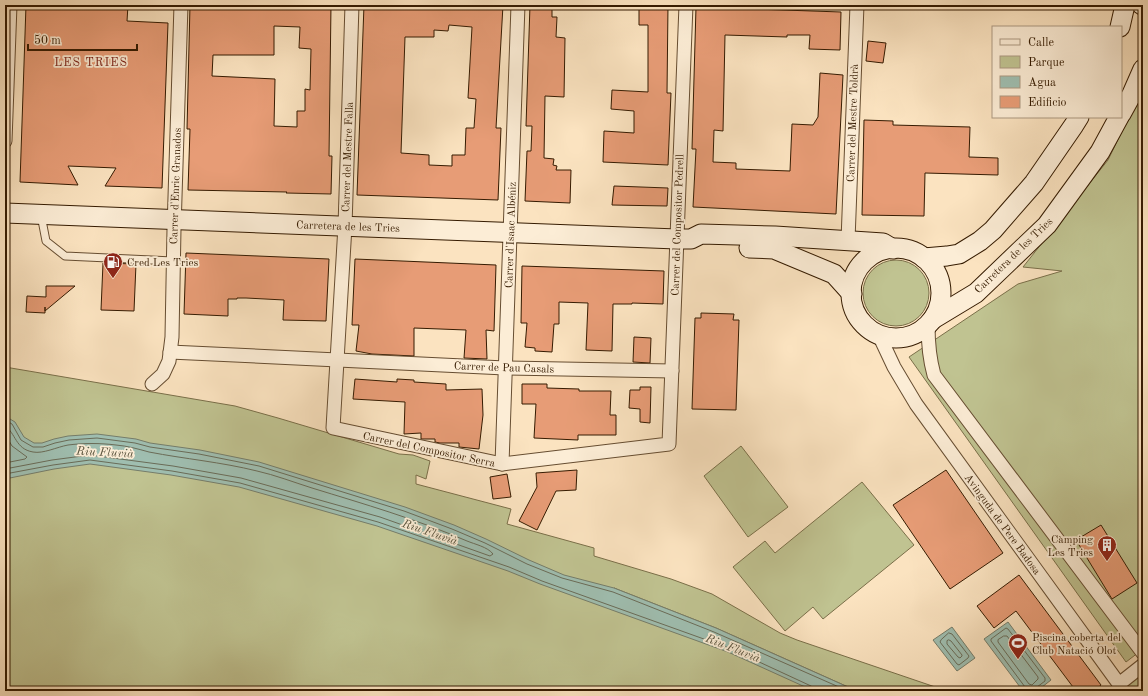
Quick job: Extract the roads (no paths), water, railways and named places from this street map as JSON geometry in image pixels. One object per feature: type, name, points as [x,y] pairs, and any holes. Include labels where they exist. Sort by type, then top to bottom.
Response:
[{"type":"street","points":[[5,141],[10,5]]},
{"type":"street","name":"Carrer d'Enric Granados","points":[[152,384],[163,374],[169,361],[172,337],[181,5]]},
{"type":"street","name":"Carrer del Mestre Falla","points":[[333,428],[345,226],[352,5]]},
{"type":"street","name":"Carrer d'Isaac Albéniz","points":[[502,464],[518,5]]},
{"type":"street","name":"Carrer del Compositor Pedrell","points":[[669,444],[672,371],[684,239],[686,5]]},
{"type":"street","name":"Carrer del Mestre Toldrà","points":[[848,240],[857,5]]},
{"type":"street","points":[[1120,26],[1125,5]]},
{"type":"street","points":[[1122,112],[1143,69]]},
{"type":"street","points":[[924,258],[959,254],[980,241],[993,230],[1034,183],[1078,118]]},
{"type":"street","name":"Carretera de les Tries","points":[[930,322],[976,293],[1047,225],[1100,152],[1118,118]]},
{"type":"street","name":"Carretera de les Tries","points":[[5,213],[684,239],[701,234],[774,236],[883,243],[893,249]]},
{"type":"street","name":"Carretera de les Tries","points":[[684,239],[699,247],[774,248],[834,274],[852,294]]},
{"type":"street","points":[[884,250],[910,250],[924,258],[932,266],[938,276],[941,287],[940,304],[930,322],[920,331],[910,336],[899,338],[878,334],[869,328],[859,317],[853,304],[852,284],[860,266],[875,254],[884,250]]},
{"type":"street","points":[[930,322],[928,347],[934,375],[1143,653]]},
{"type":"street","name":"Avinguda de Pere Badosa","points":[[878,334],[894,367],[916,404],[1119,684],[1143,665]]},
{"type":"street","name":"Carrer de Pau Casals","points":[[170,352],[505,368],[672,371]]},
{"type":"street","name":"Carrer del Compositor Serra","points":[[333,428],[502,464],[669,444]]},
{"type":"lane","points":[[41,215],[46,241],[65,256],[173,260]]},
{"type":"water","name":"Riu Fluvià","points":[[5,416],[15,422],[24,437],[34,443],[42,443],[68,436],[97,434],[200,450],[259,462],[405,507],[454,525],[564,575],[614,588],[716,628],[857,691],[814,691],[728,652],[508,571],[377,526],[239,487],[171,475],[90,464],[54,469],[5,479]]},
{"type":"water","name":"Piscina coberta del Club Natació Olot","points":[[1008,622],[1051,680],[1037,691],[1023,691],[984,639]]},
{"type":"water","points":[[952,627],[975,658],[957,671],[933,640]]},
{"type":"place","name":"Cred Les Tries","points":[[113,279]]},
{"type":"place","name":"Càmping Les Tries","points":[[1107,562]]},
{"type":"place","name":"Piscina coberta del Club Natació Olot","points":[[1018,660]]},
{"type":"district","name":"LES TRIES","points":[[91,62]]}]
